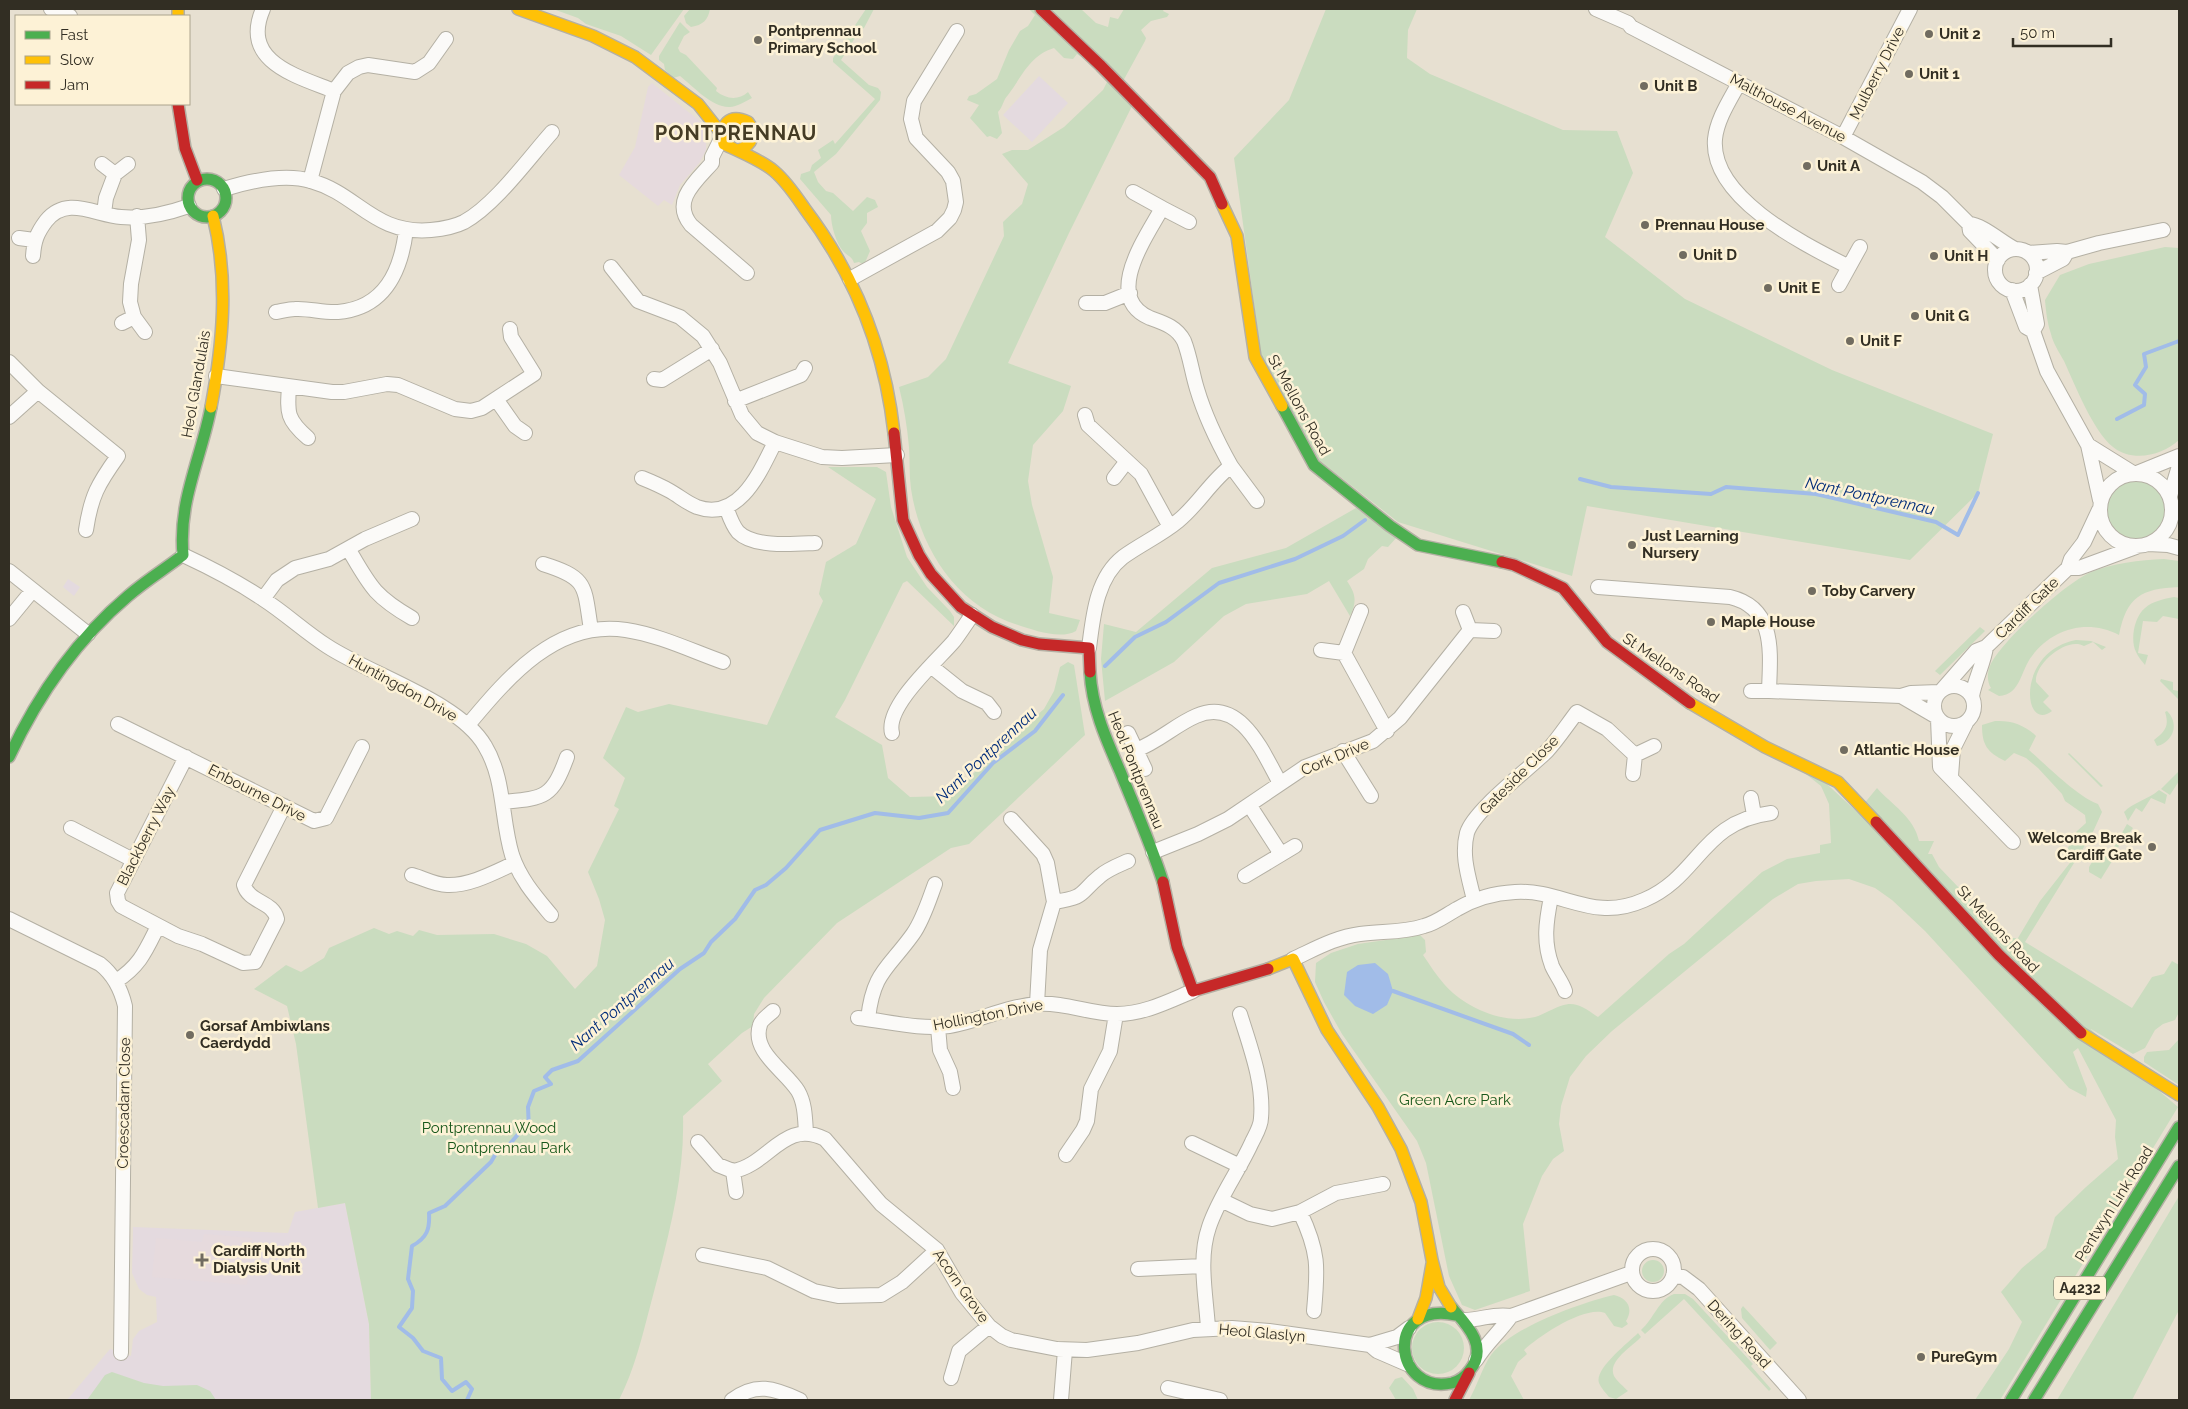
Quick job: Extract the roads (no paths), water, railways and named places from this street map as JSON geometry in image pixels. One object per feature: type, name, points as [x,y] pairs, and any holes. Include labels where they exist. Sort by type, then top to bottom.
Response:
[{"type":"street","points":[[50,9],[67,15]]},
{"type":"street","points":[[263,9],[258,19],[257,32],[265,54],[281,68],[334,91]]},
{"type":"street","points":[[518,9],[593,36],[624,51],[659,73],[698,104],[728,148],[736,150],[773,170],[809,212],[834,249],[850,279],[865,312],[884,372],[894,419],[903,520],[919,555],[938,584],[972,616],[1022,640],[1059,647],[1090,648],[1095,608],[1105,578],[1122,558],[1170,528],[1191,509],[1231,466]]},
{"type":"street","name":"St Mellons Road","points":[[1041,9],[1101,66],[1210,177],[1237,236],[1255,357],[1314,465],[1390,526],[1418,545],[1514,565],[1563,588],[1607,642],[1678,696],[1765,747],[1838,782],[1924,870],[1999,955],[2083,1035],[2179,1095]]},
{"type":"street","name":"Malthouse Avenue","points":[[1596,9],[1628,22],[1631,26],[1843,137],[1922,182],[1942,197],[1969,224],[1970,231],[1998,260]]},
{"type":"street","name":"Mulberry Drive","points":[[1843,137],[1910,9]]},
{"type":"street","points":[[850,279],[937,231],[950,218],[956,202],[953,181],[948,172],[916,138],[912,129],[911,110],[914,101],[957,31]]},
{"type":"street","points":[[310,181],[334,91],[348,73],[358,67],[368,65],[415,72],[429,63],[446,39]]},
{"type":"street","points":[[1739,83],[1718,125],[1715,138],[1716,160],[1724,176],[1751,204],[1780,228],[1803,244],[1849,267]]},
{"type":"street","points":[[698,104],[706,105],[734,118],[748,122],[753,136],[771,161],[773,170]]},
{"type":"street","points":[[178,105],[184,148],[197,180]]},
{"type":"street","points":[[734,118],[725,123],[712,157],[712,163],[684,196],[683,208],[685,218],[747,272]]},
{"type":"street","points":[[224,189],[268,180],[301,179],[339,194],[371,217],[406,230],[440,229],[454,226],[470,218],[492,199],[552,132]]},
{"type":"street","points":[[712,163],[717,163],[736,150],[749,145],[753,136]]},
{"type":"street","points":[[102,164],[115,174]]},
{"type":"street","points":[[104,213],[106,198],[115,174],[128,164]]},
{"type":"street","points":[[207,178],[214,180],[224,189],[226,201],[220,212],[213,216],[202,217],[196,214],[189,206],[188,195],[190,188],[197,180],[207,178]]},
{"type":"street","points":[[1132,192],[1189,222]]},
{"type":"street","points":[[33,256],[34,240],[50,216],[64,208],[78,207],[122,217],[176,210],[189,206]]},
{"type":"street","points":[[1162,208],[1130,269],[1130,294],[1133,302],[1142,313],[1170,326],[1180,334],[1207,417],[1231,466],[1257,502]]},
{"type":"street","points":[[138,216],[139,240],[131,284],[128,320],[145,332]]},
{"type":"street","name":"Heol Glandulais","points":[[184,555],[180,534],[182,510],[204,436],[216,376],[222,307],[222,252],[213,216]]},
{"type":"street","name":"Malthouse Avenue","points":[[1969,224],[1977,224],[2001,242],[2022,251]]},
{"type":"street","points":[[276,312],[295,309],[339,312],[366,304],[382,292],[400,266],[406,230]]},
{"type":"street","points":[[2066,252],[2063,258],[2033,279],[2022,290],[2012,290],[2003,286],[1998,281],[1996,274],[1998,260],[2002,254],[2022,251],[2066,252],[2163,230]]},
{"type":"street","points":[[19,238],[34,240]]},
{"type":"street","points":[[1839,285],[1860,247]]},
{"type":"street","points":[[2022,251],[2034,259],[2033,279],[2037,324],[2032,331]]},
{"type":"street","points":[[611,267],[638,301],[680,317],[703,336],[712,349],[735,401],[749,425],[757,433],[775,442],[822,457],[842,458],[897,455]]},
{"type":"street","points":[[2012,290],[2026,327],[2032,331],[2047,370],[2088,445],[2100,505]]},
{"type":"street","points":[[1086,303],[1106,303],[1130,294]]},
{"type":"street","points":[[216,376],[289,387],[344,392],[386,384],[398,386],[463,411],[471,411],[482,408],[534,374],[511,337],[510,329]]},
{"type":"street","points":[[654,379],[662,380],[712,349]]},
{"type":"street","points":[[9,362],[38,391],[118,456],[98,484],[92,497],[86,530]]},
{"type":"street","points":[[735,401],[801,375],[805,368]]},
{"type":"street","points":[[289,387],[287,411],[296,427],[308,438]]},
{"type":"street","points":[[9,417],[38,391]]},
{"type":"street","points":[[496,399],[515,426],[525,433]]},
{"type":"street","points":[[1085,415],[1088,425],[1146,481],[1170,528]]},
{"type":"street","points":[[642,478],[671,491],[698,507],[719,509],[734,503],[754,482],[775,442]]},
{"type":"street","points":[[2088,445],[2135,473],[2150,476],[2161,483],[2179,512]]},
{"type":"street","name":"Cardiff Gate","points":[[1940,692],[1976,651],[1986,648],[2068,568],[2071,559],[2084,542],[2111,482],[2122,475],[2135,473],[2179,456]]},
{"type":"street","points":[[1114,478],[1127,461]]},
{"type":"street","name":"Cardiff Gate","points":[[2068,568],[2079,568],[2142,546],[2159,538],[2171,522],[2173,510],[2171,498],[2179,466]]},
{"type":"street","name":"Cardiff Gate","points":[[2100,505],[2103,526],[2110,536],[2120,543],[2142,546],[2168,545],[2179,548]]},
{"type":"street","points":[[726,507],[734,526],[745,537],[769,543],[815,543]]},
{"type":"street","points":[[263,599],[277,580],[290,571],[303,565],[329,559],[349,550],[366,539],[412,519]]},
{"type":"street","points":[[349,550],[364,578],[378,596],[390,606],[412,618]]},
{"type":"street","points":[[9,757],[19,735],[50,681],[88,634],[128,596],[184,555]]},
{"type":"street","name":"Huntingdon Drive","points":[[184,555],[238,583],[263,599],[326,646],[438,705],[468,725],[481,739],[496,769],[515,863],[532,892],[551,915]]},
{"type":"street","points":[[543,564],[568,572],[581,583],[585,594],[590,630]]},
{"type":"street","points":[[9,572],[88,634]]},
{"type":"street","points":[[1598,587],[1723,596],[1740,599],[1758,615],[1768,635],[1770,646],[1769,691]]},
{"type":"street","points":[[9,619],[32,591]]},
{"type":"street","points":[[1344,653],[1361,611]]},
{"type":"street","points":[[1463,612],[1470,630],[1494,631]]},
{"type":"street","points":[[892,733],[890,726],[900,704],[955,640],[972,616]]},
{"type":"street","points":[[468,725],[504,686],[545,648],[577,633],[590,630],[626,630],[643,634],[723,662]]},
{"type":"street","name":"Cork Drive","points":[[1153,852],[1212,828],[1250,806],[1305,767],[1373,741],[1400,718],[1470,630]]},
{"type":"street","name":"Heol Pontprennau","points":[[1090,648],[1091,690],[1097,716],[1153,852],[1164,886],[1177,947],[1194,991]]},
{"type":"street","name":"Cardiff Gate","points":[[1951,776],[1953,749],[1966,723],[1972,717],[1974,709],[1972,696],[1978,672],[1985,658],[1986,648]]},
{"type":"street","points":[[1321,650],[1344,653]]},
{"type":"street","points":[[1344,653],[1387,731]]},
{"type":"street","points":[[932,667],[962,691],[987,703],[994,712]]},
{"type":"street","points":[[1751,691],[1901,696],[1911,693],[1940,692],[1956,686],[1972,696]]},
{"type":"street","points":[[1940,692],[1934,704],[1938,718],[1938,760],[1944,773],[1951,776],[2013,845]]},
{"type":"street","points":[[1901,696],[1952,727],[1966,723]]},
{"type":"street","name":"Gateside Close","points":[[1474,900],[1465,857],[1468,830],[1494,800],[1549,749],[1579,705],[1635,754]]},
{"type":"street","points":[[1136,750],[1149,745],[1198,715],[1216,713],[1234,716],[1252,732],[1280,783]]},
{"type":"street","name":"Enbourne Drive","points":[[118,724],[314,821],[326,818],[362,747]]},
{"type":"street","points":[[1128,733],[1145,770]]},
{"type":"street","points":[[1633,774],[1635,754],[1654,746]]},
{"type":"street","points":[[1343,751],[1371,796]]},
{"type":"street","name":"Blackberry Way","points":[[186,757],[117,893],[121,906],[158,926],[243,963],[256,962],[277,919],[276,913],[251,897],[246,892],[244,885],[284,806]]},
{"type":"street","points":[[503,802],[546,794],[557,782],[567,757]]},
{"type":"street","points":[[1752,798],[1754,815]]},
{"type":"street","points":[[1250,806],[1281,854]]},
{"type":"street","points":[[1194,991],[1257,973],[1348,936],[1407,930],[1426,926],[1474,900],[1515,891],[1552,897],[1603,909],[1617,908],[1643,901],[1673,882],[1717,834],[1728,826],[1754,815],[1771,813]]},
{"type":"street","points":[[1011,819],[1043,854],[1047,863],[1054,902],[1040,950],[1037,1004]]},
{"type":"street","points":[[71,828],[133,860]]},
{"type":"street","points":[[1245,876],[1296,846]]},
{"type":"street","points":[[1054,902],[1075,899],[1082,895],[1102,874],[1128,861]]},
{"type":"street","points":[[412,875],[446,885],[487,875],[515,863]]},
{"type":"street","name":"Hollington Drive","points":[[935,884],[916,929],[888,963],[877,980],[863,1018],[938,1027],[1037,1004],[1068,1006],[1116,1014],[1138,1012],[1164,1004],[1194,991]]},
{"type":"street","points":[[1552,897],[1546,922],[1546,945],[1554,970],[1562,983],[1564,991]]},
{"type":"street","name":"Croescadarn Close","points":[[9,919],[109,970],[122,992],[126,1006],[121,1353]]},
{"type":"street","points":[[116,981],[134,968],[140,961],[158,926]]},
{"type":"street","points":[[1293,959],[1318,1015],[1376,1103],[1400,1148],[1422,1207],[1432,1262],[1442,1293],[1476,1336],[1477,1354],[1473,1366],[1459,1380],[1439,1385],[1427,1383],[1410,1368]]},
{"type":"street","points":[[698,1142],[718,1165],[733,1171],[742,1170],[792,1136],[806,1132],[804,1109],[797,1090],[763,1050],[759,1037],[760,1024],[773,1010]]},
{"type":"street","points":[[1066,1155],[1084,1130],[1091,1089],[1110,1051],[1116,1014]]},
{"type":"street","points":[[1208,1328],[1204,1266],[1205,1240],[1221,1200],[1240,1166],[1259,1127],[1261,1118],[1258,1078],[1240,1014]]},
{"type":"street","points":[[938,1027],[940,1050],[950,1072],[953,1088]]},
{"type":"street","name":"Pentwyn Link Road","points":[[2011,1400],[2179,1126]]},
{"type":"street","name":"Acorn Grove","points":[[806,1132],[825,1139],[881,1204],[937,1250],[962,1293],[989,1326],[1002,1336],[1012,1340],[1065,1350]]},
{"type":"street","points":[[1192,1143],[1240,1166]]},
{"type":"street","name":"A4232","points":[[2034,1400],[2179,1166]]},
{"type":"street","points":[[733,1171],[736,1192]]},
{"type":"street","points":[[1221,1200],[1261,1218],[1272,1220],[1300,1212],[1336,1194],[1383,1184]]},
{"type":"street","points":[[1300,1212],[1312,1237],[1316,1258],[1314,1311]]},
{"type":"street","points":[[1650,1249],[1664,1253],[1673,1264],[1673,1276],[1670,1282],[1664,1288],[1652,1292],[1639,1287],[1632,1273],[1634,1260],[1644,1251],[1650,1249]]},
{"type":"street","points":[[703,1255],[767,1268],[814,1291],[838,1296],[881,1295],[902,1282],[937,1250]]},
{"type":"street","points":[[1425,1393],[1410,1368],[1403,1349],[1405,1338],[1426,1298],[1432,1262]]},
{"type":"street","points":[[1138,1269],[1204,1266]]},
{"type":"street","points":[[1414,1323],[1433,1312],[1446,1312],[1478,1320],[1498,1314],[1511,1316],[1632,1273]]},
{"type":"street","name":"Dering Road","points":[[1673,1276],[1684,1277],[1698,1290],[1799,1400]]},
{"type":"street","points":[[1455,1400],[1483,1348],[1511,1316]]},
{"type":"street","name":"Heol Glaslyn","points":[[1065,1350],[1106,1349],[1179,1332],[1208,1328],[1261,1330],[1370,1346],[1397,1337],[1414,1323]]},
{"type":"street","points":[[951,1378],[959,1350],[989,1326]]},
{"type":"street","name":"Heol Glaslyn","points":[[1370,1346],[1410,1368]]},
{"type":"street","points":[[1061,1400],[1065,1350]]},
{"type":"street","points":[[732,1400],[741,1393],[752,1389],[768,1388],[800,1400]]},
{"type":"street","points":[[1168,1388],[1186,1396],[1220,1400]]},
{"type":"water","points":[[1375,963],[1388,974],[1393,991],[1387,1005],[1373,1014],[1355,1006],[1344,995],[1347,972],[1358,965]]},
{"type":"waterway","name":"Nant Pontprennau","points":[[2117,419],[2144,405],[2145,394],[2135,385],[2146,367],[2144,354],[2179,341]]},
{"type":"waterway","name":"Nant Pontprennau","points":[[1580,479],[1611,487],[1711,494],[1726,487],[1816,494],[1936,522],[1958,535],[1978,493]]},
{"type":"waterway","name":"Nant Pontprennau","points":[[1105,666],[1135,637],[1166,622],[1219,583],[1295,559],[1343,536],[1365,520]]},
{"type":"waterway","name":"Nant Pontprennau","points":[[467,1400],[472,1389],[466,1382],[452,1391],[442,1379],[441,1358],[423,1351],[413,1338],[399,1327],[412,1308],[413,1291],[408,1279],[412,1246],[424,1236],[429,1224],[429,1213],[445,1206],[491,1162],[498,1150],[509,1145],[520,1132],[529,1130],[528,1107],[534,1091],[551,1084],[545,1077],[552,1070],[578,1061],[680,969],[704,953],[711,942],[735,919],[755,890],[766,885],[786,868],[820,830],[875,813],[919,818],[948,813],[993,763],[1035,731],[1063,695]]},
{"type":"waterway","points":[[1393,991],[1513,1034],[1529,1045]]},
{"type":"place","name":"Unit 2","points":[[1929,34]]},
{"type":"place","name":"Pontprennau Primary School","points":[[758,40]]},
{"type":"place","name":"Unit 1","points":[[1909,74]]},
{"type":"place","name":"Unit B","points":[[1644,86]]},
{"type":"place","name":"Unit A","points":[[1807,166]]},
{"type":"place","name":"Prennau House","points":[[1645,225]]},
{"type":"place","name":"Unit D","points":[[1683,255]]},
{"type":"place","name":"Unit H","points":[[1934,256]]},
{"type":"place","name":"Unit E","points":[[1768,288]]},
{"type":"place","name":"Unit G","points":[[1915,316]]},
{"type":"place","name":"Unit F","points":[[1850,341]]},
{"type":"place","name":"Just Learning Nursery","points":[[1632,545]]},
{"type":"place","name":"Toby Carvery","points":[[1812,591]]},
{"type":"place","name":"Maple House","points":[[1711,622]]},
{"type":"place","name":"Atlantic House","points":[[1844,750]]},
{"type":"place","name":"Welcome Break Cardiff Gate","points":[[2152,847]]},
{"type":"place","name":"Gorsaf Ambiwlans Caerdydd","points":[[190,1035]]},
{"type":"place","name":"Cardiff North Dialysis Unit","points":[[202,1260]]},
{"type":"place","name":"PureGym","points":[[1921,1357]]},
{"type":"district","name":"PONTPRENNAU","points":[[736,133]]},
{"type":"park label","name":"Green Acre Park","points":[[1455,1100]]},
{"type":"park label","name":"Pontprennau Wood","points":[[489,1128]]},
{"type":"park label","name":"Pontprennau Park","points":[[509,1148]]}]
